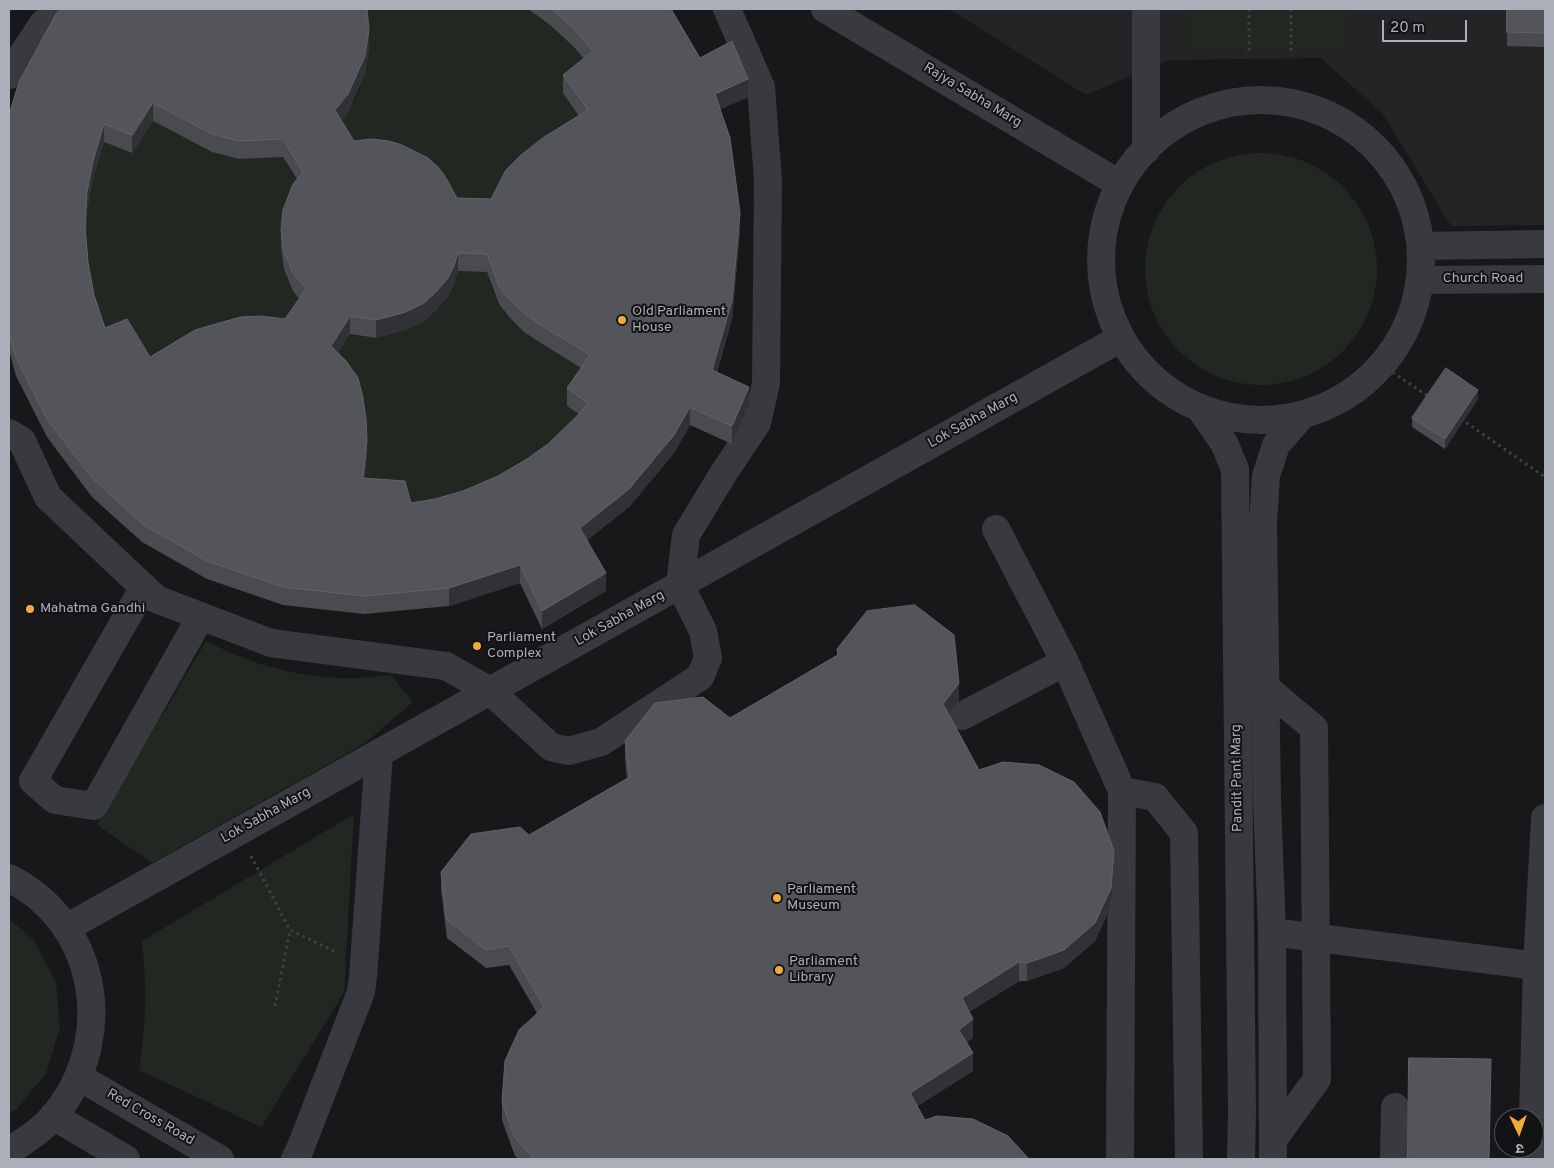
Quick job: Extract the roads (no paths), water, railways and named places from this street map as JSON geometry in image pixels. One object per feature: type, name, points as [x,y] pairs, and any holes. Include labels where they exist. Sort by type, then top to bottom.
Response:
[{"type":"street","points":[[9,75],[42,26],[58,9]]},
{"type":"street","points":[[9,433],[22,441],[48,496],[156,599],[271,643],[446,666],[490,691],[551,747],[569,751],[601,742],[700,677],[708,658],[703,631],[680,585],[686,535],[757,423],[766,383],[768,181],[761,86],[727,9]]},
{"type":"street","name":"Rajya Sabha Marg","points":[[825,9],[1118,183]]},
{"type":"street","points":[[1146,9],[1146,150]]},
{"type":"street","points":[[1258,100],[1291,103],[1323,113],[1352,129],[1378,151],[1400,179],[1414,211],[1421,246],[1420,280],[1416,303],[1408,326],[1396,347],[1365,382],[1346,396],[1325,407],[1302,415],[1276,420],[1250,420],[1224,416],[1199,407],[1168,390],[1142,367],[1121,338],[1108,308],[1102,277],[1101,245],[1118,183],[1146,150],[1164,133],[1192,116],[1224,105],[1258,100]]},
{"type":"street","points":[[1421,246],[1545,244]]},
{"type":"street","name":"Church Road","points":[[1420,280],[1545,279]]},
{"type":"street","name":"Lok Sabha Marg","points":[[66,928],[1121,338]]},
{"type":"street","name":"Pandit Pant Marg","points":[[1199,407],[1224,443],[1235,469],[1241,1159]]},
{"type":"street","name":"Pandit Pant Marg","points":[[1273,1150],[1272,932],[1267,800],[1263,524],[1266,476],[1276,445],[1302,415]]},
{"type":"street","points":[[996,530],[1065,662],[1122,791],[1120,1159]]},
{"type":"street","points":[[144,587],[33,781],[55,800],[94,806],[202,616]]},
{"type":"street","points":[[962,716],[1065,662]]},
{"type":"street","points":[[1265,687],[1314,728],[1317,1079],[1273,1150]]},
{"type":"street","points":[[305,1156],[361,992],[379,753]]},
{"type":"street","points":[[1122,791],[1155,797],[1184,833],[1189,1159]]},
{"type":"street","points":[[1534,1108],[1541,967],[1545,818]]},
{"type":"street","points":[[9,878],[36,895],[66,928],[79,951],[88,975],[92,1001],[92,1027],[88,1052],[80,1077],[61,1108],[35,1135],[9,1151]]},
{"type":"street","points":[[1272,932],[1541,967]]},
{"type":"street","name":"Red Cross Road","points":[[80,1077],[220,1159]]},
{"type":"street","points":[[1394,1159],[1395,1107]]},
{"type":"street","points":[[53,1116],[126,1159]]},
{"type":"place","name":"Old Parliament House","points":[[622,320]]},
{"type":"place","name":"Mahatma Gandhi","points":[[30,609]]},
{"type":"place","name":"Parliament Complex","points":[[477,646]]},
{"type":"place","name":"Parliament Museum","points":[[777,898]]},
{"type":"place","name":"Parliament Library","points":[[779,970]]}]
